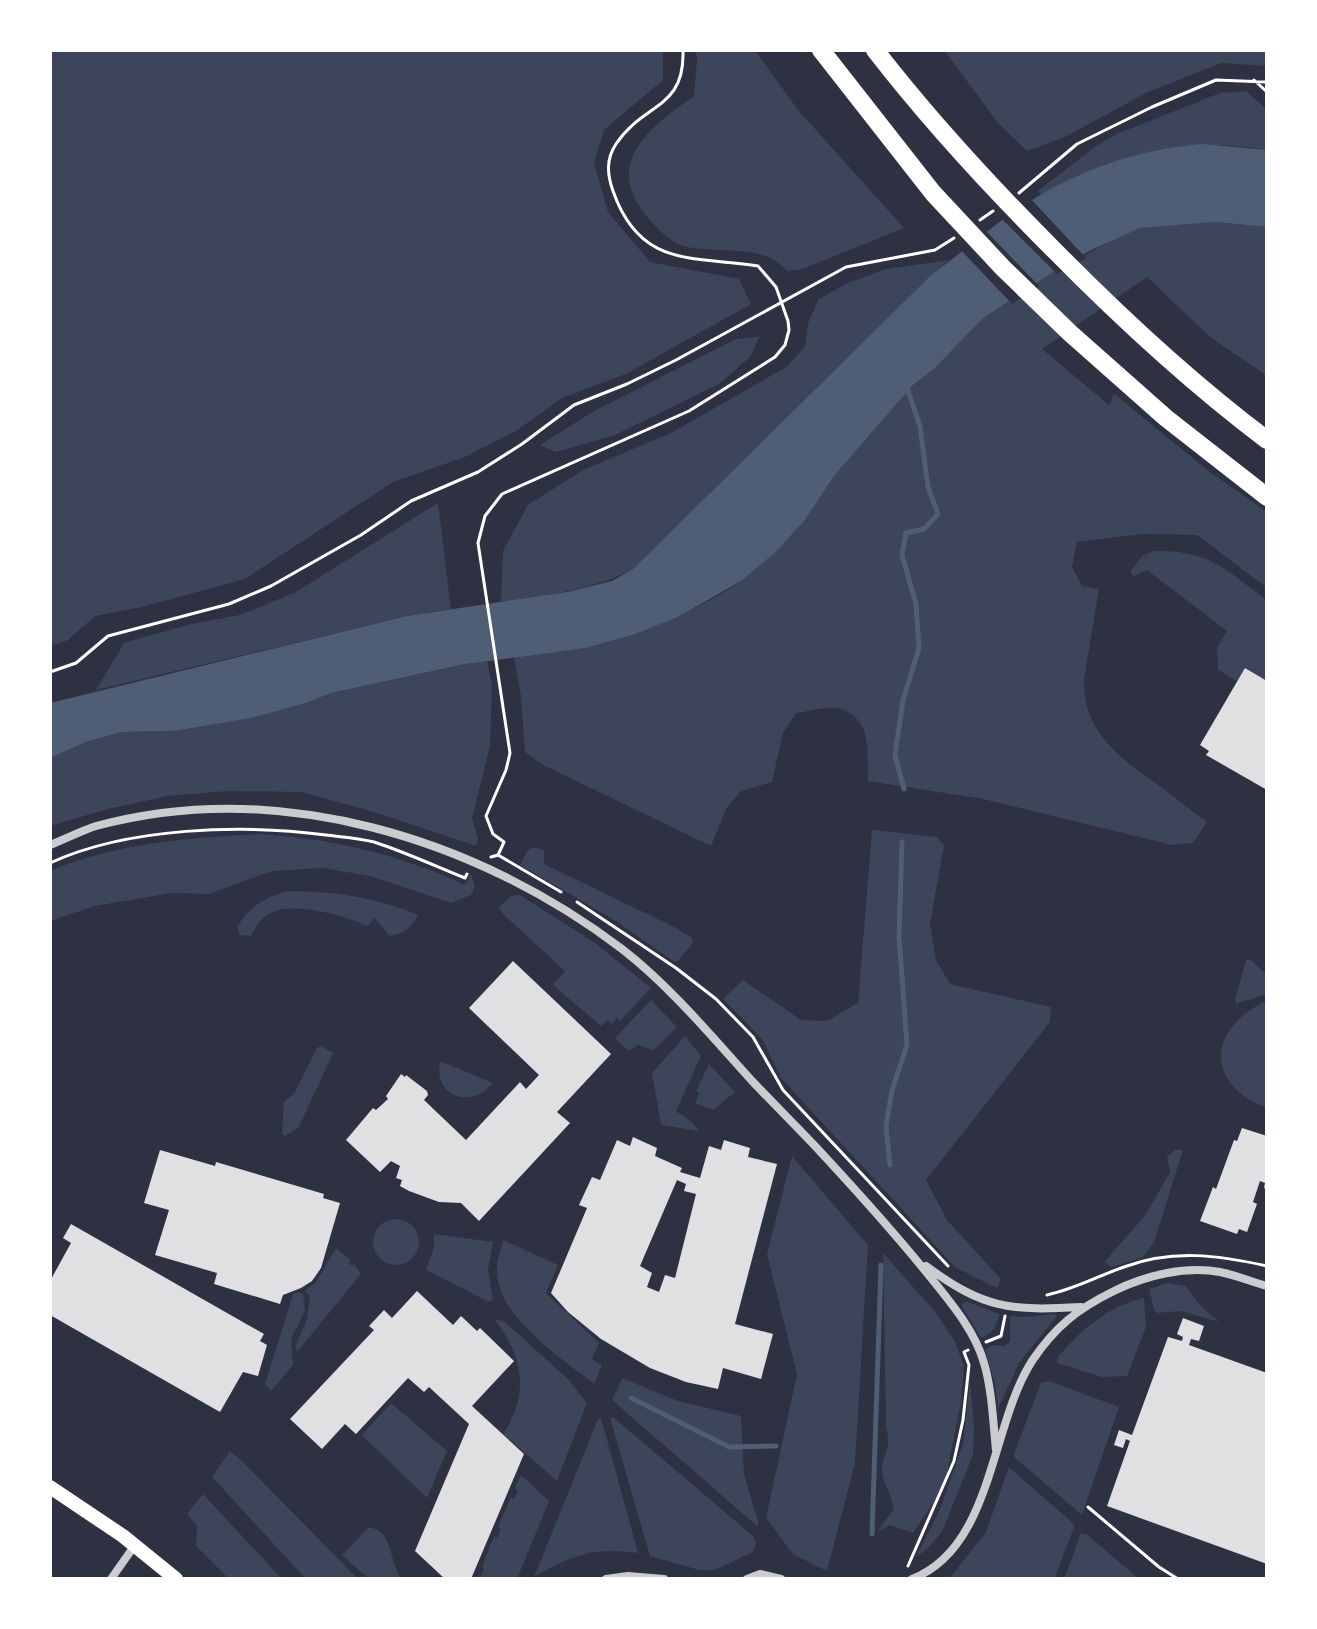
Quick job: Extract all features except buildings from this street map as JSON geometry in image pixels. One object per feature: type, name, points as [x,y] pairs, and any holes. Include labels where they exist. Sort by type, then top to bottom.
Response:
[{"type":"highway","points":[[821,50],[933,193],[1003,268],[1070,333],[1166,418],[1267,497]]},
{"type":"highway","points":[[875,50],[976,171],[1114,311],[1224,408],[1267,440]]},
{"type":"main road","points":[[50,1487],[135,1545],[176,1579]]},
{"type":"street","points":[[50,845],[94,827],[150,814],[249,810],[304,813],[353,822],[421,842],[503,875],[582,920],[662,983],[789,1118],[914,1257],[956,1309],[984,1363],[996,1450]]},
{"type":"street","points":[[914,1257],[954,1287],[995,1304],[1029,1310],[1082,1307]]},
{"type":"street","points":[[912,1579],[948,1557],[973,1518],[996,1450],[1032,1362],[1058,1329],[1082,1307],[1127,1285],[1171,1272],[1221,1272],[1267,1286]]},
{"type":"street","points":[[111,1579],[135,1545]]},
{"type":"street","points":[[747,1579],[760,1574],[781,1579]]},
{"type":"street","points":[[606,1579],[628,1576],[664,1579]]},
{"type":"path","points":[[683,50],[681,80],[675,91],[632,125],[615,145],[607,162],[617,203],[652,246],[665,254],[758,266],[770,278],[781,300],[789,330],[785,345],[775,357],[706,402],[513,488],[493,503],[481,524],[480,553],[510,753],[486,816],[493,834],[504,842],[498,855],[594,912],[716,999],[753,1037],[783,1090],[950,1268]]},
{"type":"path","points":[[1008,200],[1091,135],[1216,80],[1267,82]]},
{"type":"path","points":[[1254,80],[1267,92]]},
{"type":"path","points":[[972,226],[996,209]]},
{"type":"path","points":[[50,672],[76,663],[108,636],[229,604],[271,586],[361,535],[411,501],[478,472],[574,405],[676,360],[846,267],[935,250],[960,234]]},
{"type":"path","points":[[50,863],[110,843],[158,834],[274,828],[372,842],[465,878],[468,872]]},
{"type":"path","points":[[983,1344],[1001,1336],[1005,1315]]},
{"type":"path","points":[[908,1566],[954,1461],[963,1420],[969,1365],[964,1352]]},
{"type":"path","points":[[1088,1507],[1159,1567],[1178,1579]]},
{"type":"shaded area","points":[[50,50],[663,50],[663,80],[604,130],[594,163],[608,212],[650,262],[739,279],[751,304],[626,374],[562,398],[516,431],[465,457],[393,482],[245,579],[142,607],[95,616],[68,640],[50,646]]},
{"type":"shaded area","points":[[695,50],[755,50],[798,110],[904,228],[803,269],[787,271],[766,256],[687,247],[665,236],[635,198],[629,180],[630,163],[648,134],[694,96]]},
{"type":"shaded area","points":[[944,50],[1267,50],[1267,66],[1221,63],[1146,93],[1065,137],[1027,151],[998,123]]},
{"type":"shaded area","points":[[1246,91],[1267,110],[1267,150],[1208,145],[1151,152],[1095,169],[1041,195],[1038,191],[1096,146],[1119,133],[1220,93]]},
{"type":"shaded area","points":[[1202,144],[1267,150],[1267,227],[1216,222],[1140,228],[1089,251],[982,319],[935,368],[913,385],[834,476],[804,521],[778,550],[741,581],[678,617],[633,635],[586,648],[466,664],[331,693],[251,718],[174,731],[121,732],[86,742],[50,758],[50,703],[407,616],[567,592],[612,581],[633,569],[932,274],[998,223],[1042,194],[1108,164],[1154,151]]},
{"type":"shaded area","points":[[1216,222],[1267,227],[1267,376],[1210,337],[1147,277],[1042,349],[1109,405],[1114,394],[1210,472],[1267,512],[1267,588],[1197,535],[1142,534],[1077,542],[1072,567],[1082,586],[1099,589],[1084,680],[1090,716],[1119,755],[1207,822],[1193,843],[1172,845],[983,799],[868,781],[863,729],[851,714],[836,708],[796,713],[783,733],[772,782],[741,791],[726,809],[711,846],[545,766],[525,752],[514,656],[586,648],[633,635],[678,617],[721,594],[741,581],[795,532],[834,476],[913,385],[935,368],[982,319],[1049,275],[1140,228]]},
{"type":"shaded area","points":[[950,260],[932,274],[633,569],[586,587],[501,602],[503,551],[528,505],[585,469],[669,434],[788,366],[805,346],[808,323],[818,300],[845,284],[886,269]]},
{"type":"shaded area","points":[[760,336],[750,357],[719,384],[615,435],[556,452],[540,445],[594,411],[736,339]]},
{"type":"shaded area","points":[[438,503],[451,609],[407,616],[96,690],[124,643],[191,624],[240,615],[296,592]]},
{"type":"shaded area","points":[[1154,551],[1203,558],[1267,600],[1267,681],[1245,668],[1237,681],[1218,670],[1217,648],[1227,631],[1147,570],[1134,576],[1130,572],[1142,556]]},
{"type":"shaded area","points":[[487,660],[492,686],[490,746],[472,818],[478,839],[476,846],[374,812],[301,792],[228,791],[168,796],[50,826],[50,758],[86,742],[121,732],[174,731],[251,718],[331,693]]},
{"type":"shaded area","points":[[872,830],[937,837],[944,845],[930,924],[936,960],[950,984],[1051,1007],[1050,1022],[926,1180],[947,1220],[1001,1279],[997,1288],[955,1267],[781,1078],[762,1039],[723,999],[743,980],[801,1020],[827,1021],[858,1003]]},
{"type":"shaded area","points":[[260,834],[365,850],[465,885],[471,874],[475,886],[471,895],[451,903],[370,876],[323,868],[272,871],[209,894],[172,893],[95,906],[50,921],[50,870],[131,847]]},
{"type":"shaded area","points":[[533,847],[544,850],[544,864],[674,927],[692,938],[693,943],[676,963],[616,921],[520,865],[527,851]]},
{"type":"shaded area","points":[[286,891],[354,896],[418,915],[407,930],[389,936],[374,917],[366,926],[319,911],[281,909],[265,916],[251,936],[240,935],[237,927],[252,909]]},
{"type":"shaded area","points":[[520,895],[595,943],[651,988],[620,1021],[617,1018],[612,1024],[607,1020],[601,1026],[553,985],[565,971],[499,907],[511,896]]},
{"type":"shaded area","points":[[1246,960],[1251,960],[1267,975],[1267,994],[1236,1004],[1235,1000]]},
{"type":"shaded area","points":[[651,1000],[677,1027],[654,1050],[638,1045],[629,1051],[615,1038]]},
{"type":"shaded area","points":[[1262,1003],[1267,1003],[1267,1108],[1247,1098],[1233,1086],[1224,1072],[1221,1058],[1223,1043],[1231,1028]]},
{"type":"shaded area","points":[[685,1036],[701,1056],[676,1111],[699,1131],[661,1125],[652,1073]]},
{"type":"shaded area","points":[[321,1046],[333,1053],[299,1127],[285,1136],[282,1133],[284,1101],[294,1094],[317,1048]]},
{"type":"shaded area","points":[[440,1061],[493,1083],[474,1096],[456,1096],[442,1083]]},
{"type":"shaded area","points":[[709,1064],[735,1092],[713,1110],[695,1103],[699,1093],[696,1091]]},
{"type":"shaded area","points":[[1175,1150],[1183,1150],[1154,1242],[1143,1257],[1112,1267],[1104,1262],[1145,1216],[1170,1172],[1167,1157]]},
{"type":"shaded area","points":[[792,1156],[868,1245],[855,1463],[827,1571],[793,1554],[766,1518],[797,1374],[767,1254]]},
{"type":"shaded area","points":[[396,1219],[412,1226],[419,1242],[412,1258],[396,1265],[380,1258],[373,1242],[380,1226]]},
{"type":"shaded area","points":[[434,1234],[493,1242],[488,1270],[493,1300],[489,1302],[426,1270],[434,1247]]},
{"type":"shaded area","points":[[503,1240],[558,1265],[546,1293],[599,1343],[592,1359],[602,1365],[594,1384],[533,1335],[508,1304],[500,1288],[497,1271]]},
{"type":"shaded area","points":[[336,1248],[361,1274],[297,1352],[295,1346],[307,1320],[310,1296],[304,1291],[316,1282]]},
{"type":"shaded area","points":[[883,1253],[937,1314],[955,1342],[964,1366],[961,1403],[947,1473],[935,1500],[913,1533],[890,1525],[877,1532],[894,1509],[882,1471],[888,1443]]},
{"type":"shaded area","points":[[1168,1283],[1186,1286],[1199,1304],[1219,1322],[1181,1311],[1157,1313],[1149,1289]]},
{"type":"shaded area","points":[[293,1294],[303,1294],[305,1311],[291,1339],[293,1365],[271,1391],[265,1384]]},
{"type":"shaded area","points":[[1144,1298],[1146,1327],[1127,1376],[1102,1377],[1057,1363],[1067,1347],[1096,1320]]},
{"type":"shaded area","points":[[966,1301],[999,1314],[993,1329],[981,1338],[961,1305]]},
{"type":"shaded area","points":[[1010,1316],[1057,1316],[1019,1363],[998,1409],[985,1349],[1010,1342]]},
{"type":"shaded area","points":[[494,1319],[504,1321],[568,1379],[587,1403],[557,1481],[503,1434],[517,1404],[520,1375],[511,1347]]},
{"type":"shaded area","points":[[622,1378],[678,1401],[741,1416],[744,1474],[759,1525],[612,1400]]},
{"type":"shaded area","points":[[970,1381],[973,1455],[942,1532],[916,1557],[940,1509],[963,1444]]},
{"type":"shaded area","points":[[1049,1381],[1119,1407],[1082,1515],[1013,1456],[1041,1383]]},
{"type":"shaded area","points":[[391,1403],[447,1451],[427,1498],[362,1435]]},
{"type":"shaded area","points":[[613,1417],[753,1536],[756,1543],[753,1552],[715,1570],[699,1570],[650,1556],[610,1418]]},
{"type":"shaded area","points":[[601,1418],[638,1553],[608,1551],[583,1554],[534,1577],[598,1419]]},
{"type":"shaded area","points":[[230,1451],[358,1579],[306,1579],[212,1477]]},
{"type":"shaded area","points":[[1009,1467],[1075,1525],[1054,1579],[949,1579],[986,1532]]},
{"type":"shaded area","points":[[521,1475],[549,1501],[517,1579],[477,1579],[478,1575],[481,1576],[494,1536],[497,1538],[501,1530],[498,1527],[511,1497],[514,1499],[518,1491],[515,1488]]},
{"type":"shaded area","points":[[203,1494],[282,1579],[229,1579],[196,1546],[197,1525],[187,1514]]},
{"type":"shaded area","points":[[369,1527],[377,1530],[387,1541],[402,1579],[369,1579],[342,1555]]},
{"type":"shaded area","points":[[1081,1533],[1088,1535],[1139,1579],[1064,1579]]},
{"type":"pier","points":[[1029,197],[1086,258],[1057,274],[1000,217]]},
{"type":"pier","points":[[984,229],[1039,286],[1012,304],[959,248]]},
{"type":"waterway","points":[[904,789],[895,755],[903,700],[919,648],[916,604],[902,555],[906,533],[924,529],[938,514],[928,487],[920,426],[906,385]]},
{"type":"waterway","points":[[890,1165],[886,1126],[892,1090],[907,1045],[899,936],[902,842]]},
{"type":"waterway","points":[[872,1534],[881,1265]]},
{"type":"waterway","points":[[631,1398],[729,1447],[776,1446]]}]
